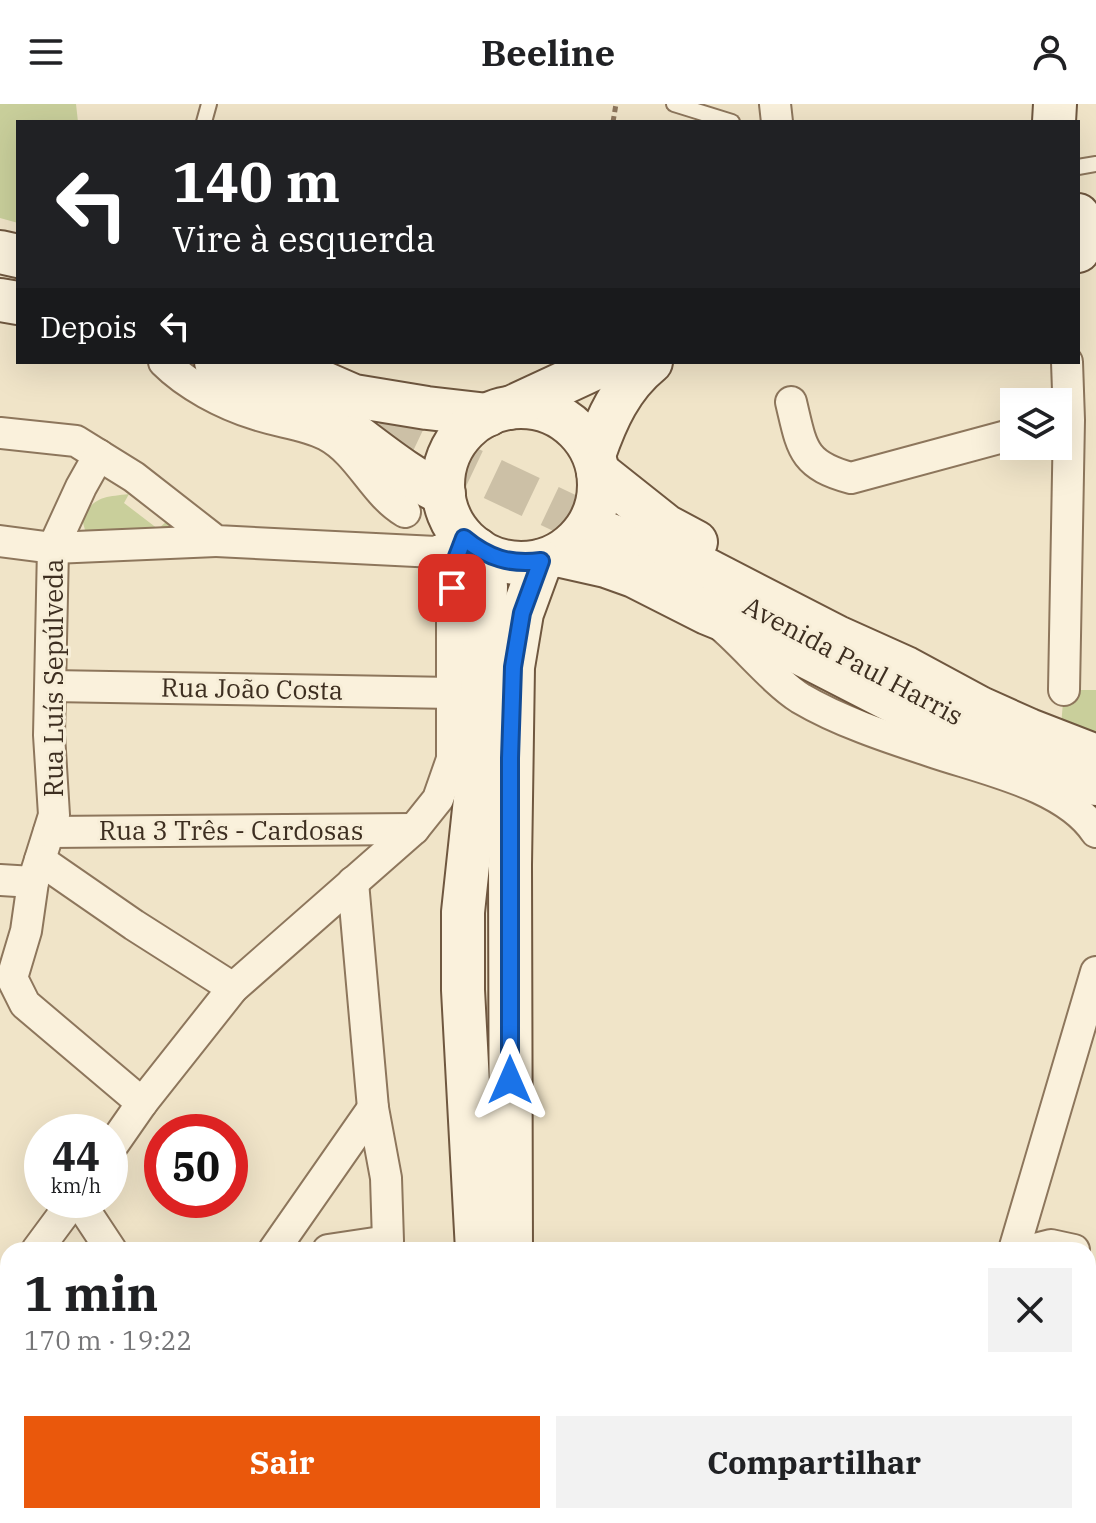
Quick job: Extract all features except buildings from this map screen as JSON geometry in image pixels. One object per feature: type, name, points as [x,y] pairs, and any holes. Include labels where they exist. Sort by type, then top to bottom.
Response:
[{"type":"main road","points":[[221,364],[304,401],[352,432],[419,482],[458,524],[507,562],[549,558],[606,566],[634,576],[707,613],[778,642],[988,750],[1096,784]]},
{"type":"main road","points":[[282,364],[354,396],[427,408],[538,409],[564,420],[584,439],[596,464],[666,526],[868,630],[980,708]]},
{"type":"main road","points":[[477,1242],[463,990],[463,928],[479,762],[486,586],[458,524],[445,470],[453,447],[468,428],[605,364]]},
{"type":"main road","points":[[511,1242],[510,819],[513,667],[522,613],[549,558],[570,546],[591,520],[597,505],[596,464],[607,417],[626,389],[649,364]]},
{"type":"main road","name":"Avenida Paul Harris","points":[[1096,756],[980,708],[906,668],[614,529],[926,697],[997,739],[1096,784]]},
{"type":"street","points":[[166,364],[174,372],[226,402],[253,414],[327,435],[364,468],[392,505],[405,512],[458,524]]},
{"type":"street","points":[[1066,388],[1067,364]]},
{"type":"street","points":[[791,402],[797,429],[810,459],[826,471],[851,478],[1000,438]]},
{"type":"street","points":[[0,433],[76,441],[134,477],[216,541]]},
{"type":"street","name":"Rua Luís Sepúlveda","points":[[99,455],[53,548],[49,735],[54,815],[12,978],[25,1004],[142,1103]]},
{"type":"street","points":[[1064,460],[1064,690]]},
{"type":"street","points":[[363,548],[405,512]]},
{"type":"street","points":[[0,541],[53,548],[216,541],[436,552],[447,547],[458,524]]},
{"type":"street","points":[[128,1123],[233,988],[414,829],[438,799],[452,759],[452,588],[458,524]]},
{"type":"street","points":[[707,613],[799,697],[854,723],[928,751],[1025,781],[1086,817],[1096,832]]},
{"type":"street","name":"Rua João Costa","points":[[51,686],[453,693]]},
{"type":"street","name":"Rua 3 Três - Cardosas","points":[[0,880],[41,858],[414,829]]},
{"type":"street","points":[[41,858],[134,925],[233,988]]},
{"type":"street","points":[[353,882],[373,1108],[386,1178],[388,1241],[381,1242]]},
{"type":"street","points":[[1016,1242],[1096,972]]},
{"type":"street","points":[[280,1242],[373,1108]]},
{"type":"street","points":[[43,1242],[62,1218]]},
{"type":"street","points":[[89,1218],[105,1242]]},
{"type":"lane","points":[[674,104],[726,120]]},
{"type":"green space","points":[[0,104],[76,104],[78,120],[16,120],[16,222],[0,218]]},
{"type":"green space","points":[[129,494],[124,503],[158,529],[167,521],[170,528],[92,536],[85,530],[82,519],[91,506],[107,497]]},
{"type":"green space","points":[[1064,690],[1096,690],[1096,738],[1061,726]]},
{"type":"tunnel","points":[[322,398],[611,535]]},
{"type":"route","points":[[452,588],[456,559],[464,538],[491,557],[507,562],[541,561],[522,613],[513,667],[510,1080]]}]
